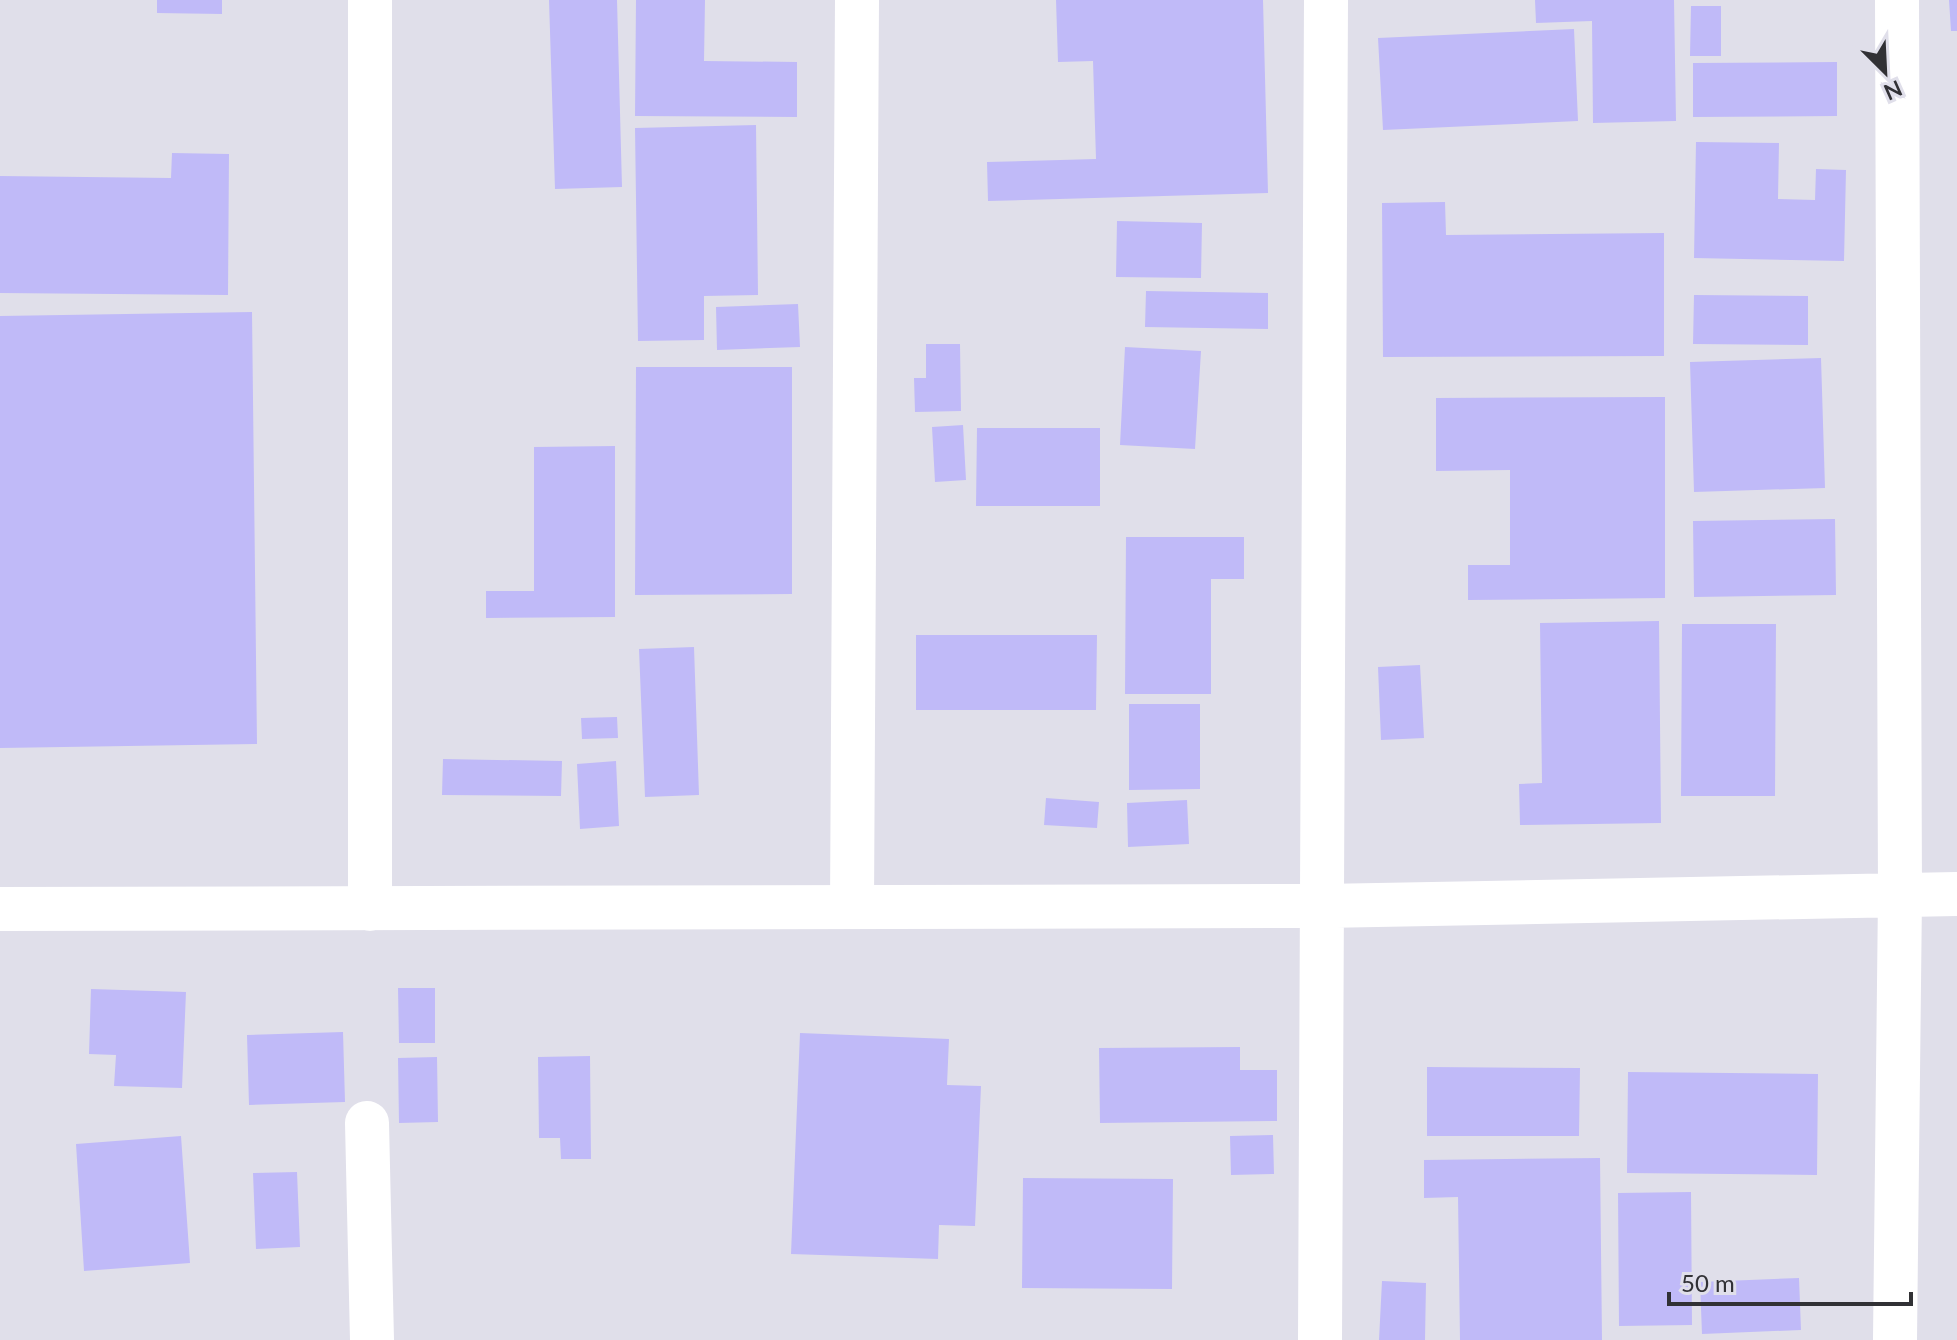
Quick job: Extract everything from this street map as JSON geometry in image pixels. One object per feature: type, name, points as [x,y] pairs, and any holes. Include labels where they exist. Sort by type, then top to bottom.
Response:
[{"type":"street","points":[[370,0],[370,909]]},
{"type":"street","points":[[852,907],[857,0]]},
{"type":"street","points":[[1320,1340],[1326,0]]},
{"type":"street","points":[[1895,1340],[1900,896],[1897,0]]},
{"type":"street","points":[[0,909],[1323,906],[1957,894]]},
{"type":"street","points":[[367,1123],[372,1340]]},
{"type":"building","points":[[157,0],[222,0],[222,14],[157,13]]},
{"type":"building","points":[[549,0],[617,0],[622,187],[555,189]]},
{"type":"building","points":[[636,0],[705,0],[704,61],[797,62],[797,117],[635,116]]},
{"type":"building","points":[[1056,0],[1263,0],[1268,193],[988,201],[987,162],[1096,159],[1093,61],[1058,62]]},
{"type":"building","points":[[1535,0],[1674,0],[1676,121],[1593,123],[1592,21],[1536,23]]},
{"type":"building","points":[[1949,0],[1957,0],[1957,31],[1951,31]]},
{"type":"building","points":[[1691,6],[1721,6],[1721,56],[1690,56]]},
{"type":"building","points":[[1574,29],[1578,121],[1383,130],[1378,38]]},
{"type":"building","points":[[1837,62],[1837,116],[1693,117],[1693,63]]},
{"type":"building","points":[[756,125],[758,295],[704,296],[704,340],[638,341],[635,128]]},
{"type":"building","points":[[1696,142],[1779,143],[1778,199],[1815,200],[1816,169],[1846,170],[1844,261],[1694,258]]},
{"type":"building","points":[[172,153],[229,154],[228,295],[0,293],[0,176],[171,178]]},
{"type":"building","points":[[1445,202],[1446,235],[1664,233],[1664,356],[1383,357],[1382,203]]},
{"type":"building","points":[[1117,221],[1202,223],[1201,278],[1116,277]]},
{"type":"building","points":[[1146,291],[1268,293],[1268,329],[1145,327]]},
{"type":"building","points":[[1694,295],[1808,296],[1808,345],[1693,344]]},
{"type":"building","points":[[798,304],[800,347],[717,350],[716,307]]},
{"type":"building","points":[[252,312],[257,744],[0,748],[0,316]]},
{"type":"building","points":[[926,344],[960,344],[961,411],[915,412],[914,378],[926,378]]},
{"type":"building","points":[[1125,347],[1201,351],[1195,449],[1120,445]]},
{"type":"building","points":[[1821,358],[1825,488],[1694,492],[1690,362]]},
{"type":"building","points":[[636,367],[792,367],[792,594],[635,595]]},
{"type":"building","points":[[1665,397],[1665,598],[1468,600],[1468,565],[1510,565],[1510,470],[1436,471],[1436,398]]},
{"type":"building","points":[[963,425],[966,480],[935,482],[932,427]]},
{"type":"building","points":[[977,428],[1100,428],[1100,506],[976,506]]},
{"type":"building","points":[[615,446],[615,617],[486,618],[486,591],[534,591],[534,447]]},
{"type":"building","points":[[1835,519],[1836,595],[1694,597],[1693,521]]},
{"type":"building","points":[[1126,537],[1244,537],[1244,579],[1211,579],[1211,694],[1125,694]]},
{"type":"building","points":[[1659,621],[1661,823],[1520,825],[1519,784],[1542,783],[1540,623]]},
{"type":"building","points":[[1682,624],[1776,624],[1775,796],[1681,796]]},
{"type":"building","points":[[916,635],[1097,635],[1096,710],[916,710]]},
{"type":"building","points":[[694,647],[699,795],[645,797],[639,649]]},
{"type":"building","points":[[1420,665],[1424,738],[1381,740],[1378,667]]},
{"type":"building","points":[[1129,704],[1200,704],[1200,789],[1129,790]]},
{"type":"building","points":[[617,717],[618,738],[582,739],[581,718]]},
{"type":"building","points":[[443,759],[562,761],[561,796],[442,795]]},
{"type":"building","points":[[616,761],[619,826],[580,829],[577,764]]},
{"type":"building","points":[[1046,798],[1099,802],[1097,828],[1044,825]]},
{"type":"building","points":[[1187,800],[1189,844],[1128,847],[1127,803]]},
{"type":"building","points":[[398,988],[435,988],[435,1043],[399,1043]]},
{"type":"building","points":[[91,989],[186,992],[182,1088],[114,1086],[116,1055],[89,1054]]},
{"type":"building","points":[[343,1032],[345,1102],[249,1105],[247,1035]]},
{"type":"building","points":[[800,1033],[949,1039],[947,1085],[981,1086],[975,1226],[939,1225],[938,1259],[791,1254]]},
{"type":"building","points":[[1240,1047],[1240,1070],[1277,1070],[1277,1121],[1100,1123],[1099,1048]]},
{"type":"building","points":[[590,1056],[591,1159],[561,1159],[560,1138],[539,1138],[538,1057]]},
{"type":"building","points":[[437,1057],[438,1122],[399,1123],[398,1058]]},
{"type":"building","points":[[1427,1067],[1580,1068],[1579,1136],[1427,1136]]},
{"type":"building","points":[[1628,1072],[1818,1074],[1817,1175],[1627,1173]]},
{"type":"building","points":[[1273,1135],[1274,1174],[1231,1175],[1230,1136]]},
{"type":"building","points":[[181,1136],[190,1263],[84,1271],[76,1144]]},
{"type":"building","points":[[1600,1158],[1602,1340],[1460,1340],[1458,1197],[1424,1198],[1424,1160]]},
{"type":"building","points":[[297,1172],[300,1247],[256,1249],[253,1173]]},
{"type":"building","points":[[1023,1178],[1173,1179],[1172,1289],[1022,1288]]},
{"type":"building","points":[[1691,1192],[1692,1325],[1619,1326],[1618,1193]]},
{"type":"building","points":[[1799,1278],[1801,1330],[1702,1334],[1700,1282]]},
{"type":"building","points":[[1382,1281],[1426,1283],[1425,1340],[1379,1340]]}]
